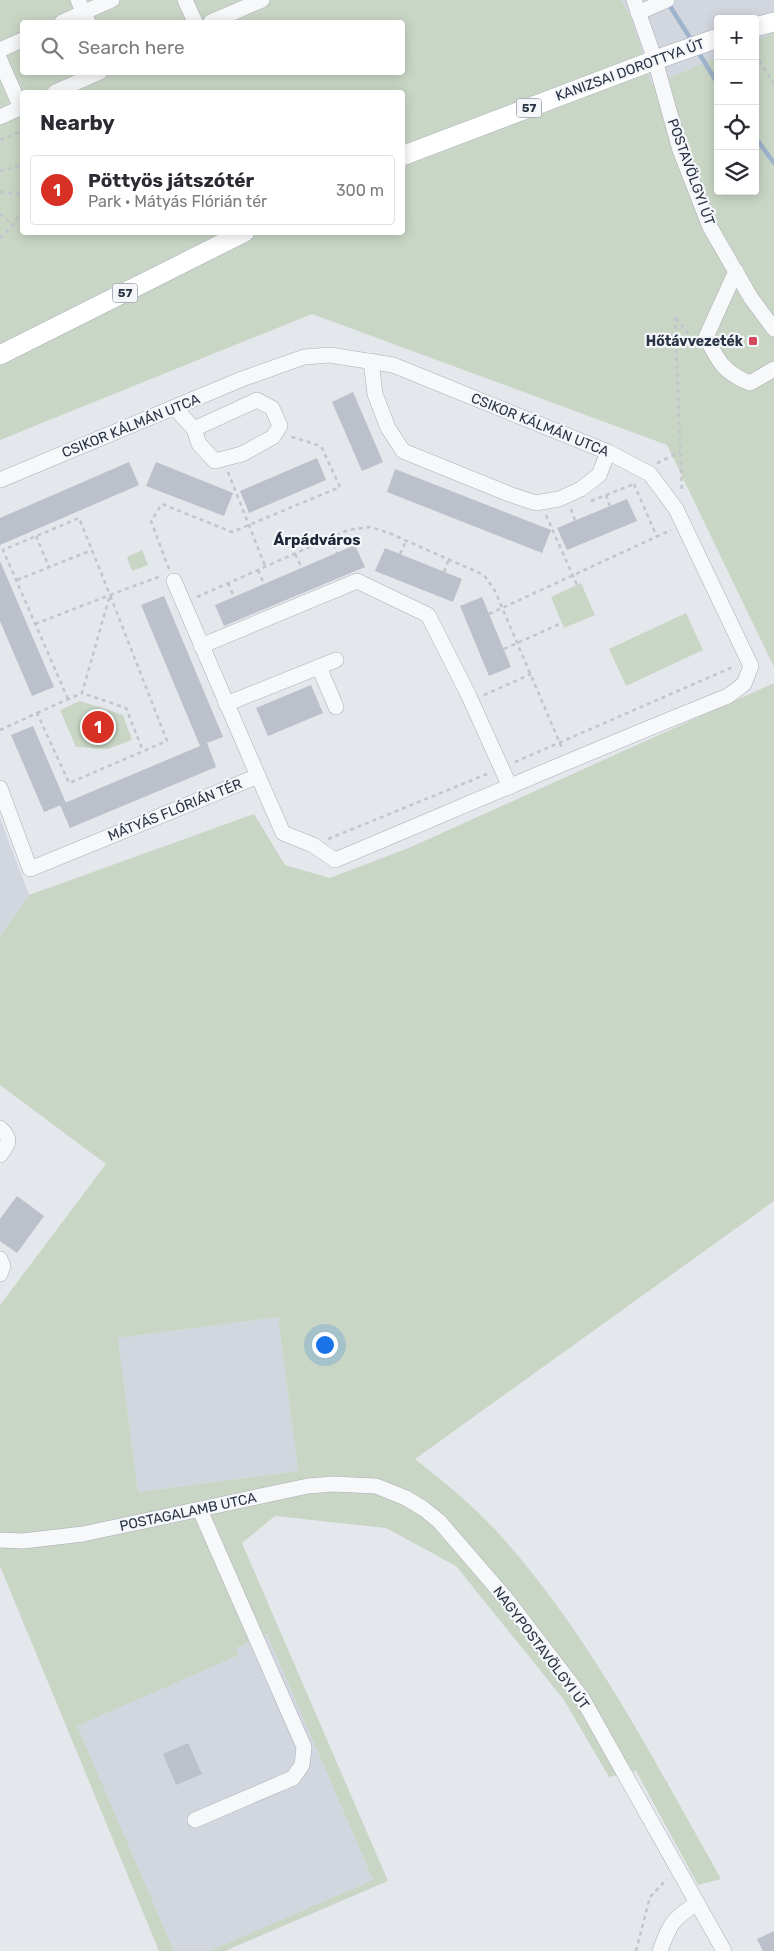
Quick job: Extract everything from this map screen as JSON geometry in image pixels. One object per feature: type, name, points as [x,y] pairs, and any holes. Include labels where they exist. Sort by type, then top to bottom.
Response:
[{"type":"main road","points":[[759,26],[774,22]]},
{"type":"main road","name":"KANIZSAI DOROTTYA ÚT","points":[[405,155],[714,40]]},
{"type":"main road","name":"57","points":[[0,355],[239,235]]},
{"type":"street","points":[[66,20],[112,0]]},
{"type":"street","points":[[185,0],[194,20]]},
{"type":"street","points":[[216,20],[262,0]]},
{"type":"street","points":[[636,6],[664,1]]},
{"type":"street","name":"POSTAVÖLGYI ÚT","points":[[636,6],[656,60],[680,150],[710,227],[751,298],[774,330]]},
{"type":"street","points":[[0,50],[20,41]]},
{"type":"street","points":[[0,60],[20,104]]},
{"type":"street","points":[[60,90],[93,75]]},
{"type":"street","points":[[0,117],[20,109]]},
{"type":"street","points":[[736,271],[706,337],[719,362],[735,378],[750,383],[774,369]]},
{"type":"street","name":"CSIKOR KÁLMÁN UTCA","points":[[0,480],[242,379],[304,357],[330,355],[393,365],[608,452],[650,474],[676,508],[748,659]]},
{"type":"street","points":[[371,361],[375,394],[388,428],[403,451],[509,494],[536,503],[559,499],[581,488],[599,475],[608,452]]},
{"type":"street","points":[[175,408],[194,429],[199,444],[215,461],[242,454],[273,438],[280,426],[272,408],[257,400],[194,429]]},
{"type":"street","name":"MÁTYÁS FLÓRIÁN TÉR","points":[[0,788],[30,869],[258,776],[201,646],[173,574]]},
{"type":"street","points":[[201,646],[357,581],[428,615],[510,787]]},
{"type":"street","points":[[258,776],[283,833],[313,845],[335,860],[544,771],[728,696],[744,684],[751,666],[748,659]]},
{"type":"street","points":[[226,704],[336,660]]},
{"type":"street","points":[[318,667],[336,707]]},
{"type":"street","points":[[0,1128],[7,1134],[8,1138],[7,1146],[0,1155]]},
{"type":"street","points":[[0,1259],[3,1266],[0,1274]]},
{"type":"street","name":"POSTAGALAMB UTCA","points":[[0,1540],[23,1541],[84,1534],[308,1486],[333,1484],[376,1486]]},
{"type":"street","name":"NAGYPOSTAVÖLGYI ÚT","points":[[376,1486],[406,1498],[424,1509],[439,1522],[508,1601],[582,1698],[724,1951]]},
{"type":"street","points":[[195,1820],[292,1778],[302,1765],[304,1747],[200,1510]]},
{"type":"street","points":[[660,1951],[670,1924],[682,1912],[697,1903]]},
{"type":"path","points":[[759,60],[774,84]]},
{"type":"path","points":[[0,140],[20,132]]},
{"type":"path","points":[[0,171],[20,166]]},
{"type":"path","points":[[0,192],[20,194]]},
{"type":"path","points":[[1,215],[13,225]]},
{"type":"path","points":[[0,238],[20,215]]},
{"type":"path","points":[[682,490],[675,317],[697,344]]},
{"type":"path","points":[[35,624],[110,595],[173,574],[151,521],[162,504],[232,532],[340,487],[321,446],[276,432]]},
{"type":"path","points":[[642,470],[680,452]]},
{"type":"path","points":[[223,459],[265,566]]},
{"type":"path","points":[[634,484],[657,537]]},
{"type":"path","points":[[606,495],[610,506]]},
{"type":"path","points":[[540,502],[577,585]]},
{"type":"path","points":[[570,509],[575,520]]},
{"type":"path","points":[[37,713],[69,783],[167,741],[79,518],[4,550],[68,699]]},
{"type":"path","points":[[489,614],[684,525]]},
{"type":"path","points":[[36,536],[49,567]]},
{"type":"path","points":[[330,537],[337,553]]},
{"type":"path","points":[[400,554],[406,541]]},
{"type":"path","points":[[16,580],[92,550]]},
{"type":"path","points":[[295,553],[302,568]]},
{"type":"path","points":[[444,572],[448,559]]},
{"type":"path","points":[[258,570],[264,584]]},
{"type":"path","points":[[228,583],[234,597]]},
{"type":"path","points":[[82,693],[110,595]]},
{"type":"path","points":[[504,649],[562,624]]},
{"type":"path","points":[[313,845],[560,744],[748,659]]},
{"type":"path","points":[[471,702],[531,674]]},
{"type":"path","points":[[0,730],[82,693],[126,708],[143,751]]},
{"type":"path","points":[[636,1951],[650,1897],[665,1880],[679,1870]]},
{"type":"shaded area","points":[[621,0],[774,0],[774,32],[759,39],[759,15],[714,15],[714,59],[652,85],[632,19]]},
{"type":"shaded area","points":[[0,818],[29,895],[0,936]]},
{"type":"shaded area","points":[[278,1317],[298,1471],[138,1492],[118,1338]]},
{"type":"shaded area","points":[[267,1634],[373,1880],[209,1951],[174,1951],[76,1725],[239,1655],[236,1648]]},
{"type":"green space","points":[[0,0],[621,0],[632,19],[652,85],[714,59],[714,195],[759,195],[759,39],[774,32],[774,667],[667,445],[312,314],[0,440]]},
{"type":"green space","points":[[142,550],[148,565],[132,571],[127,557]]},
{"type":"green space","points":[[581,583],[595,615],[564,628],[551,597]]},
{"type":"green space","points":[[686,613],[703,650],[626,686],[609,649]]},
{"type":"green space","points":[[774,683],[774,1201],[415,1459],[464,1499],[498,1532],[569,1622],[623,1706],[721,1879],[698,1885],[636,1771],[609,1777],[564,1700],[456,1566],[386,1528],[275,1516],[242,1543],[388,1881],[225,1951],[209,1951],[373,1880],[267,1634],[236,1648],[239,1655],[77,1726],[174,1951],[159,1951],[0,1566],[0,1305],[106,1164],[0,1085],[0,936],[29,895],[254,814],[285,865],[330,878],[411,847]],"holes":[[[278,1317],[298,1471],[138,1492],[118,1338]]]},
{"type":"green space","points":[[80,701],[123,715],[132,740],[108,749],[76,747],[60,710]]},
{"type":"building","points":[[353,392],[383,462],[362,471],[332,402]]},
{"type":"building","points":[[317,458],[326,480],[249,513],[240,491]]},
{"type":"building","points":[[129,462],[139,485],[0,545],[0,518]]},
{"type":"building","points":[[156,462],[233,493],[224,516],[146,486]]},
{"type":"building","points":[[395,469],[551,530],[542,553],[387,492]]},
{"type":"building","points":[[627,499],[637,521],[567,550],[557,528]]},
{"type":"building","points":[[355,545],[365,567],[224,626],[215,605]]},
{"type":"building","points":[[385,548],[462,579],[453,602],[375,571]]},
{"type":"building","points":[[0,561],[54,687],[32,696],[0,621]]},
{"type":"building","points":[[164,596],[223,737],[207,743],[216,767],[70,828],[60,805],[200,746],[141,605]]},
{"type":"building","points":[[482,597],[511,667],[489,676],[460,606]]},
{"type":"building","points":[[311,685],[323,713],[268,736],[256,708]]},
{"type":"building","points":[[33,726],[66,803],[44,812],[11,735]]},
{"type":"building","points":[[17,1196],[44,1216],[17,1253],[0,1241],[0,1219]]},
{"type":"building","points":[[188,1743],[202,1774],[176,1785],[163,1754]]},
{"type":"building","points":[[774,1931],[774,1951],[763,1951],[757,1939]]},
{"type":"waterway","points":[[668,3],[692,41]]},
{"type":"waterway","points":[[697,50],[714,78]]},
{"type":"waterway","points":[[759,142],[774,163]]},
{"type":"place","name":"Hőtávvezeték","points":[[753,341]]},
{"type":"place","name":"Pöttyös játszótér","points":[[98,727]]},
{"type":"district","name":"Árpádváros","points":[[317,540]]}]
